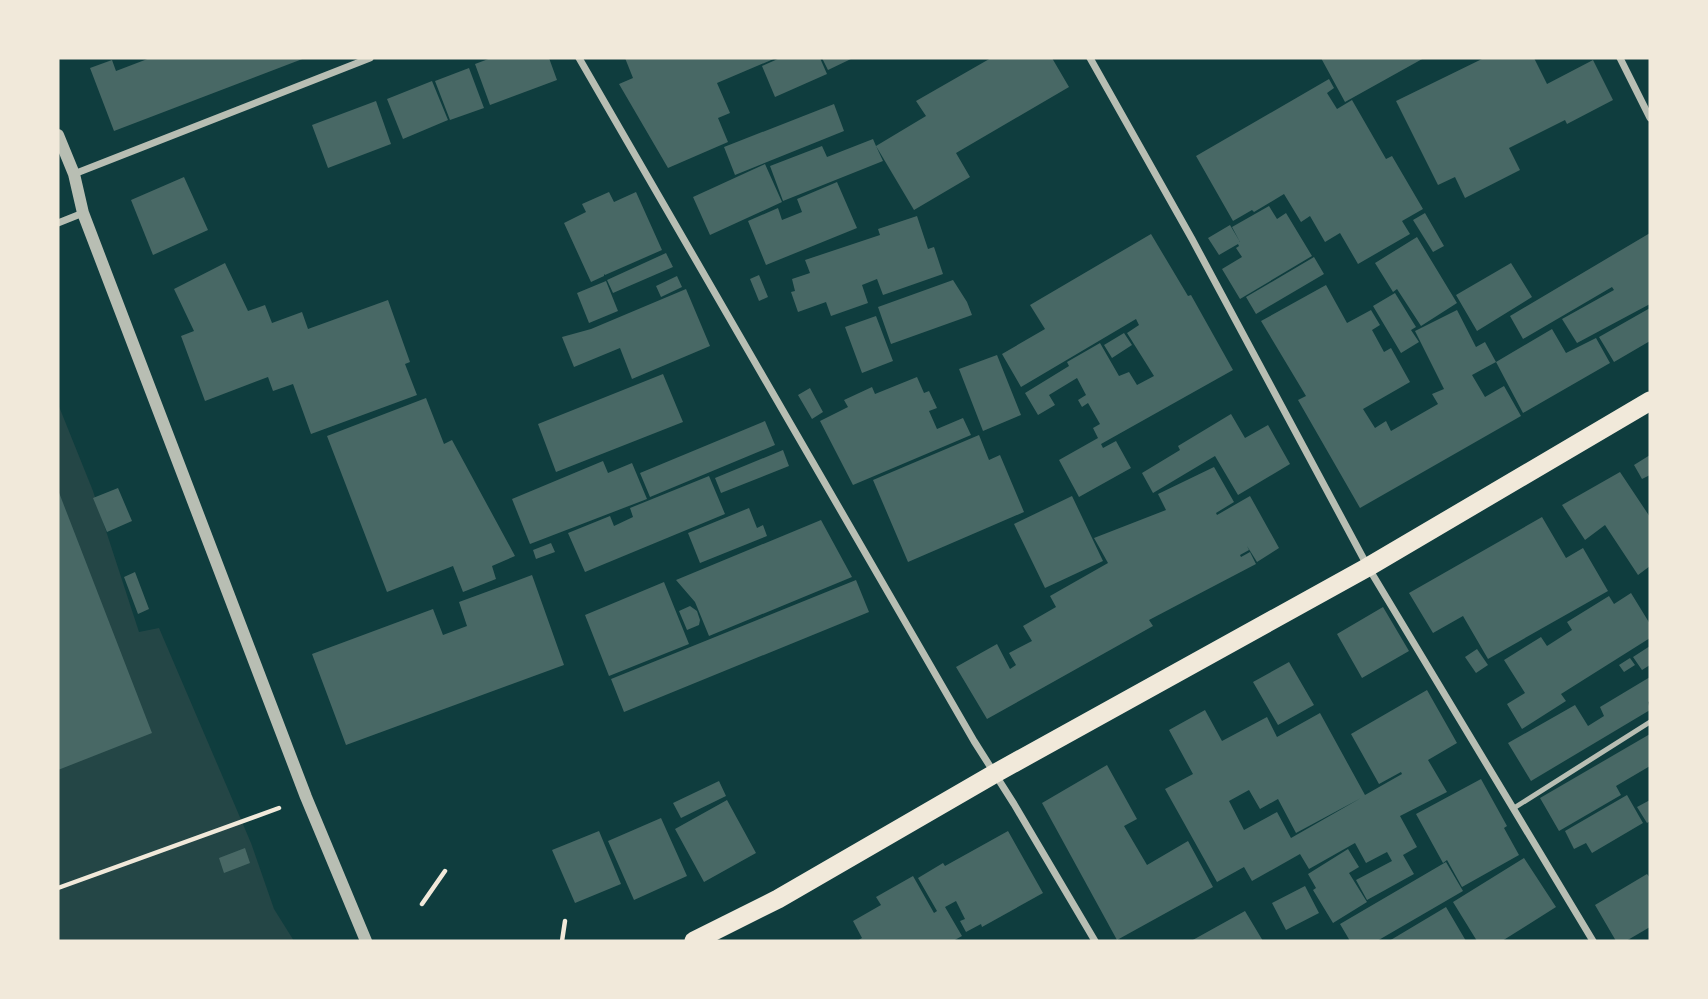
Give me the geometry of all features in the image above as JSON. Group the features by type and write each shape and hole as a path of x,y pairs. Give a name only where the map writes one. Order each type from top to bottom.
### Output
{"highway":[{"path":"694,941 778,899 994,774 1368,567 1650,401"},
{"path":"715,941 778,899"}],"street":[{"path":"74,174 370,58"},
{"path":"579,58 994,774 1094,941"},
{"path":"1090,58 1192,239 1368,567 1593,941"},
{"path":"1620,58 1650,118"},
{"path":"58,135 74,174 83,213 306,797 366,941"},
{"path":"58,223 83,213"}],"lane":[{"path":"1514,808 1650,722"}],"path":[{"path":"58,888 306,797"},
{"path":"422,904 445,871"},
{"path":"562,941 565,921"}],"shaded area":[{"path":"58,404 93,491 139,632 159,628 251,843 274,909 294,941 58,941"}],"building":[{"path":"150,58 305,58 114,131 90,68 112,60 116,71"},
{"path":"491,58 549,58 557,80 490,105 475,64"},
{"path":"625,58 776,58 717,83 730,113 718,118 728,142 668,168 619,84 633,78"},
{"path":"780,58 820,58 827,74 775,97 762,66"},
{"path":"822,58 853,58 828,70"},
{"path":"991,58 1052,58 1069,87 956,153 970,177 914,210 876,146 926,116 916,101"},
{"path":"1321,58 1424,58 1345,102"},
{"path":"1484,58 1534,58 1547,84 1593,60 1613,100 1567,124 1565,120 1509,148 1520,170 1465,198 1455,177 1438,185 1396,101"},
{"path":"469,68 484,108 450,120 435,81"},
{"path":"1329,79 1334,88 1327,93 1337,109 1352,100 1386,159 1392,156 1423,209 1402,221 1410,234 1358,264 1340,233 1325,242 1310,216 1301,222 1284,194 1233,221 1196,156"},
{"path":"432,81 448,120 403,139 387,99"},
{"path":"376,101 391,144 328,168 312,125"},
{"path":"834,104 844,131 735,175 724,147"},
{"path":"873,139 883,161 783,201 770,166 822,146 827,157"},
{"path":"765,164 782,202 710,235 693,197"},
{"path":"184,177 208,230 153,255 131,200"},
{"path":"837,182 857,228 766,265 748,221 778,208 782,220 802,212 797,199"},
{"path":"609,192 614,202 636,192 662,250 591,282 564,223 586,212 582,204"},
{"path":"1269,206 1277,219 1286,213 1312,256 1240,299 1222,269 1242,257 1236,248 1238,244 1219,255 1208,238 1230,225 1240,242 1232,227"},
{"path":"1425,213 1444,246 1433,252 1413,220"},
{"path":"917,216 928,249 934,247 943,274 883,295 877,279 862,285 868,303 831,316 826,302 798,312 791,292 795,291 792,279 810,273 805,260 880,235 878,229"},
{"path":"1650,233 1650,304 1577,343 1562,319 1614,290 1612,287 1523,339 1510,316"},
{"path":"1151,234 1188,296 1191,295 1233,370 1101,444 1103,448 1116,441 1131,468 1079,497 1059,460 1098,438 1093,428 1100,424 1088,403 1082,407 1078,400 1086,395 1077,378 1049,395 1055,405 1038,415 1025,393 1069,366 1067,362 1100,343 1119,376 1129,372 1137,385 1154,376 1127,333 1139,325 1136,319 1021,387 1002,354 1045,329 1030,305"},
{"path":"1417,237 1457,303 1421,326 1397,289 1393,292 1375,263"},
{"path":"666,253 673,267 613,293 607,280"},
{"path":"1314,257 1324,274 1256,314 1246,297"},
{"path":"225,263 248,311 265,305 272,323 302,312 308,329 388,300 410,362 405,364 417,395 311,434 293,384 273,391 268,377 205,401 181,336 194,331 174,289"},
{"path":"1511,263 1532,297 1477,331 1456,295"},
{"path":"759,275 768,297 759,301 750,279"},
{"path":"677,276 682,287 661,297 656,286"},
{"path":"953,280 972,315 891,344 878,307"},
{"path":"606,281 618,311 589,323 577,293"},
{"path":"1326,285 1347,323 1371,310 1380,325 1372,330 1384,352 1391,348 1410,382 1363,409 1375,428 1386,421 1391,431 1438,404 1432,394 1444,389 1415,331 1457,310 1476,347 1485,342 1496,362 1472,375 1485,397 1504,386 1521,416 1360,508 1298,400 1306,396 1261,321"},
{"path":"686,289 710,346 632,379 620,348 574,367 562,337 591,329"},
{"path":"1395,293 1416,327 1411,330 1419,342 1401,353 1373,306"},
{"path":"1650,308 1650,341 1614,362 1599,337"},
{"path":"876,316 893,361 862,373 845,327"},
{"path":"1552,329 1566,353 1596,338 1610,363 1523,413 1496,362"},
{"path":"1124,333 1132,345 1112,358 1104,345"},
{"path":"997,355 1021,415 983,431 959,369"},
{"path":"663,374 683,422 556,472 538,424"},
{"path":"917,377 924,393 929,391 937,408 929,411 937,429 963,418 971,435 853,485 820,421 848,407 844,400 872,387 875,394"},
{"path":"810,388 823,412 812,419 798,395"},
{"path":"426,398 444,444 452,440 515,556 492,566 496,579 463,592 453,566 387,592 327,436"},
{"path":"1231,414 1245,438 1268,425 1290,464 1238,495 1215,456 1153,493 1142,473 1180,450 1178,446"},
{"path":"765,421 775,445 650,497 640,473"},
{"path":"979,435 989,460 1000,455 1024,512 908,562 873,480"},
{"path":"783,450 789,466 721,493 715,478"},
{"path":"1650,455 1650,475 1642,479 1634,465"},
{"path":"603,461 608,473 632,463 647,499 530,544 512,499"},
{"path":"1214,467 1234,502 1216,513 1217,515 1250,496 1279,548 1257,562 1247,546 1249,550 1240,555 1241,557 1250,552 1256,564 1149,620 1153,626 987,719 956,667 997,644 1010,669 1016,665 1009,653 1032,641 1023,626 1056,607 1050,596 1108,563 1094,538 1166,510 1158,494"},
{"path":"1620,472 1650,517 1650,566 1638,575 1605,525 1585,540 1562,505"},
{"path":"709,476 725,514 585,572 568,533 610,516 614,526 633,517 630,508"},
{"path":"118,488 132,521 107,532 93,498"},
{"path":"58,490 152,733 58,770"},
{"path":"1072,496 1103,561 1045,588 1014,524"},
{"path":"749,508 757,528 763,525 767,536 700,563 688,533"},
{"path":"1542,517 1566,558 1583,548 1608,591 1488,659 1463,616 1433,633 1409,593"},
{"path":"821,520 852,577 709,636 695,602 676,580"},
{"path":"551,543 555,552 536,559 533,550"},
{"path":"135,572 149,609 138,614 124,577"},
{"path":"532,575 564,665 346,745 312,654 433,609 443,635 467,626 459,602"},
{"path":"856,580 869,612 624,712 611,679"},
{"path":"664,582 689,644 609,676 585,615"},
{"path":"1631,593 1650,624 1650,638 1561,694 1566,701 1522,729 1507,704 1525,693 1504,660 1541,637 1547,646 1572,630 1567,622 1609,596 1614,604"},
{"path":"690,606 697,611 700,620 699,625 687,630 679,611"},
{"path":"1383,607 1409,651 1362,678 1337,634"},
{"path":"1650,646 1650,665 1642,670 1633,657"},
{"path":"1477,649 1488,665 1476,673 1465,657"},
{"path":"1630,658 1635,665 1624,672 1619,665"},
{"path":"1289,662 1314,705 1278,725 1253,682"},
{"path":"1650,677 1650,710 1531,781 1508,743 1575,705 1588,726 1604,716 1600,707"},
{"path":"1427,690 1457,743 1428,760 1447,792 1400,816 1417,847 1403,855 1414,874 1367,900 1356,880 1392,861 1387,852 1366,863 1355,843 1309,869 1300,854 1252,881 1244,867 1217,882 1165,789 1193,774 1169,730 1205,710 1222,741 1267,717 1277,737 1320,713 1365,795 1402,774 1401,772 1379,784 1351,734","holes":["1249,790 1260,809 1278,799 1296,833 1361,798 1291,838 1277,812 1244,830 1229,801"]},
{"path":"1650,734 1650,766 1616,786 1621,795 1559,831 1540,798"},
{"path":"1107,765 1137,819 1124,826 1147,865 1188,841 1213,887 1117,940 1042,803"},
{"path":"1481,779 1507,826 1504,828 1519,855 1462,887 1447,860 1443,863 1416,814"},
{"path":"719,781 726,796 681,818 673,803"},
{"path":"1627,795 1643,823 1592,853 1586,843 1574,849 1565,831"},
{"path":"727,800 756,853 704,882 675,829"},
{"path":"1650,800 1650,821 1647,823 1637,807"},
{"path":"661,818 687,876 634,900 608,841"},
{"path":"599,831 621,884 575,903 552,850"},
{"path":"1008,831 1043,893 982,927 981,924 966,932 960,921 965,919 956,901 945,907 962,936 953,941 857,941 862,938 853,921 881,905 876,897 913,876 934,913 937,911 918,878"},
{"path":"245,848 250,863 224,873 219,858"},
{"path":"1348,849 1359,867 1349,873 1367,902 1333,923 1313,890 1316,888 1308,874"},
{"path":"1524,858 1556,907 1502,941 1477,941 1453,902"},
{"path":"1446,862 1463,891 1377,941 1350,941 1340,924"},
{"path":"1647,874 1650,878 1650,927 1626,941 1616,941 1595,905"},
{"path":"1305,886 1319,913 1286,930 1272,903"},
{"path":"1446,907 1466,941 1389,941"},
{"path":"1245,911 1263,941 1191,941"}]}
